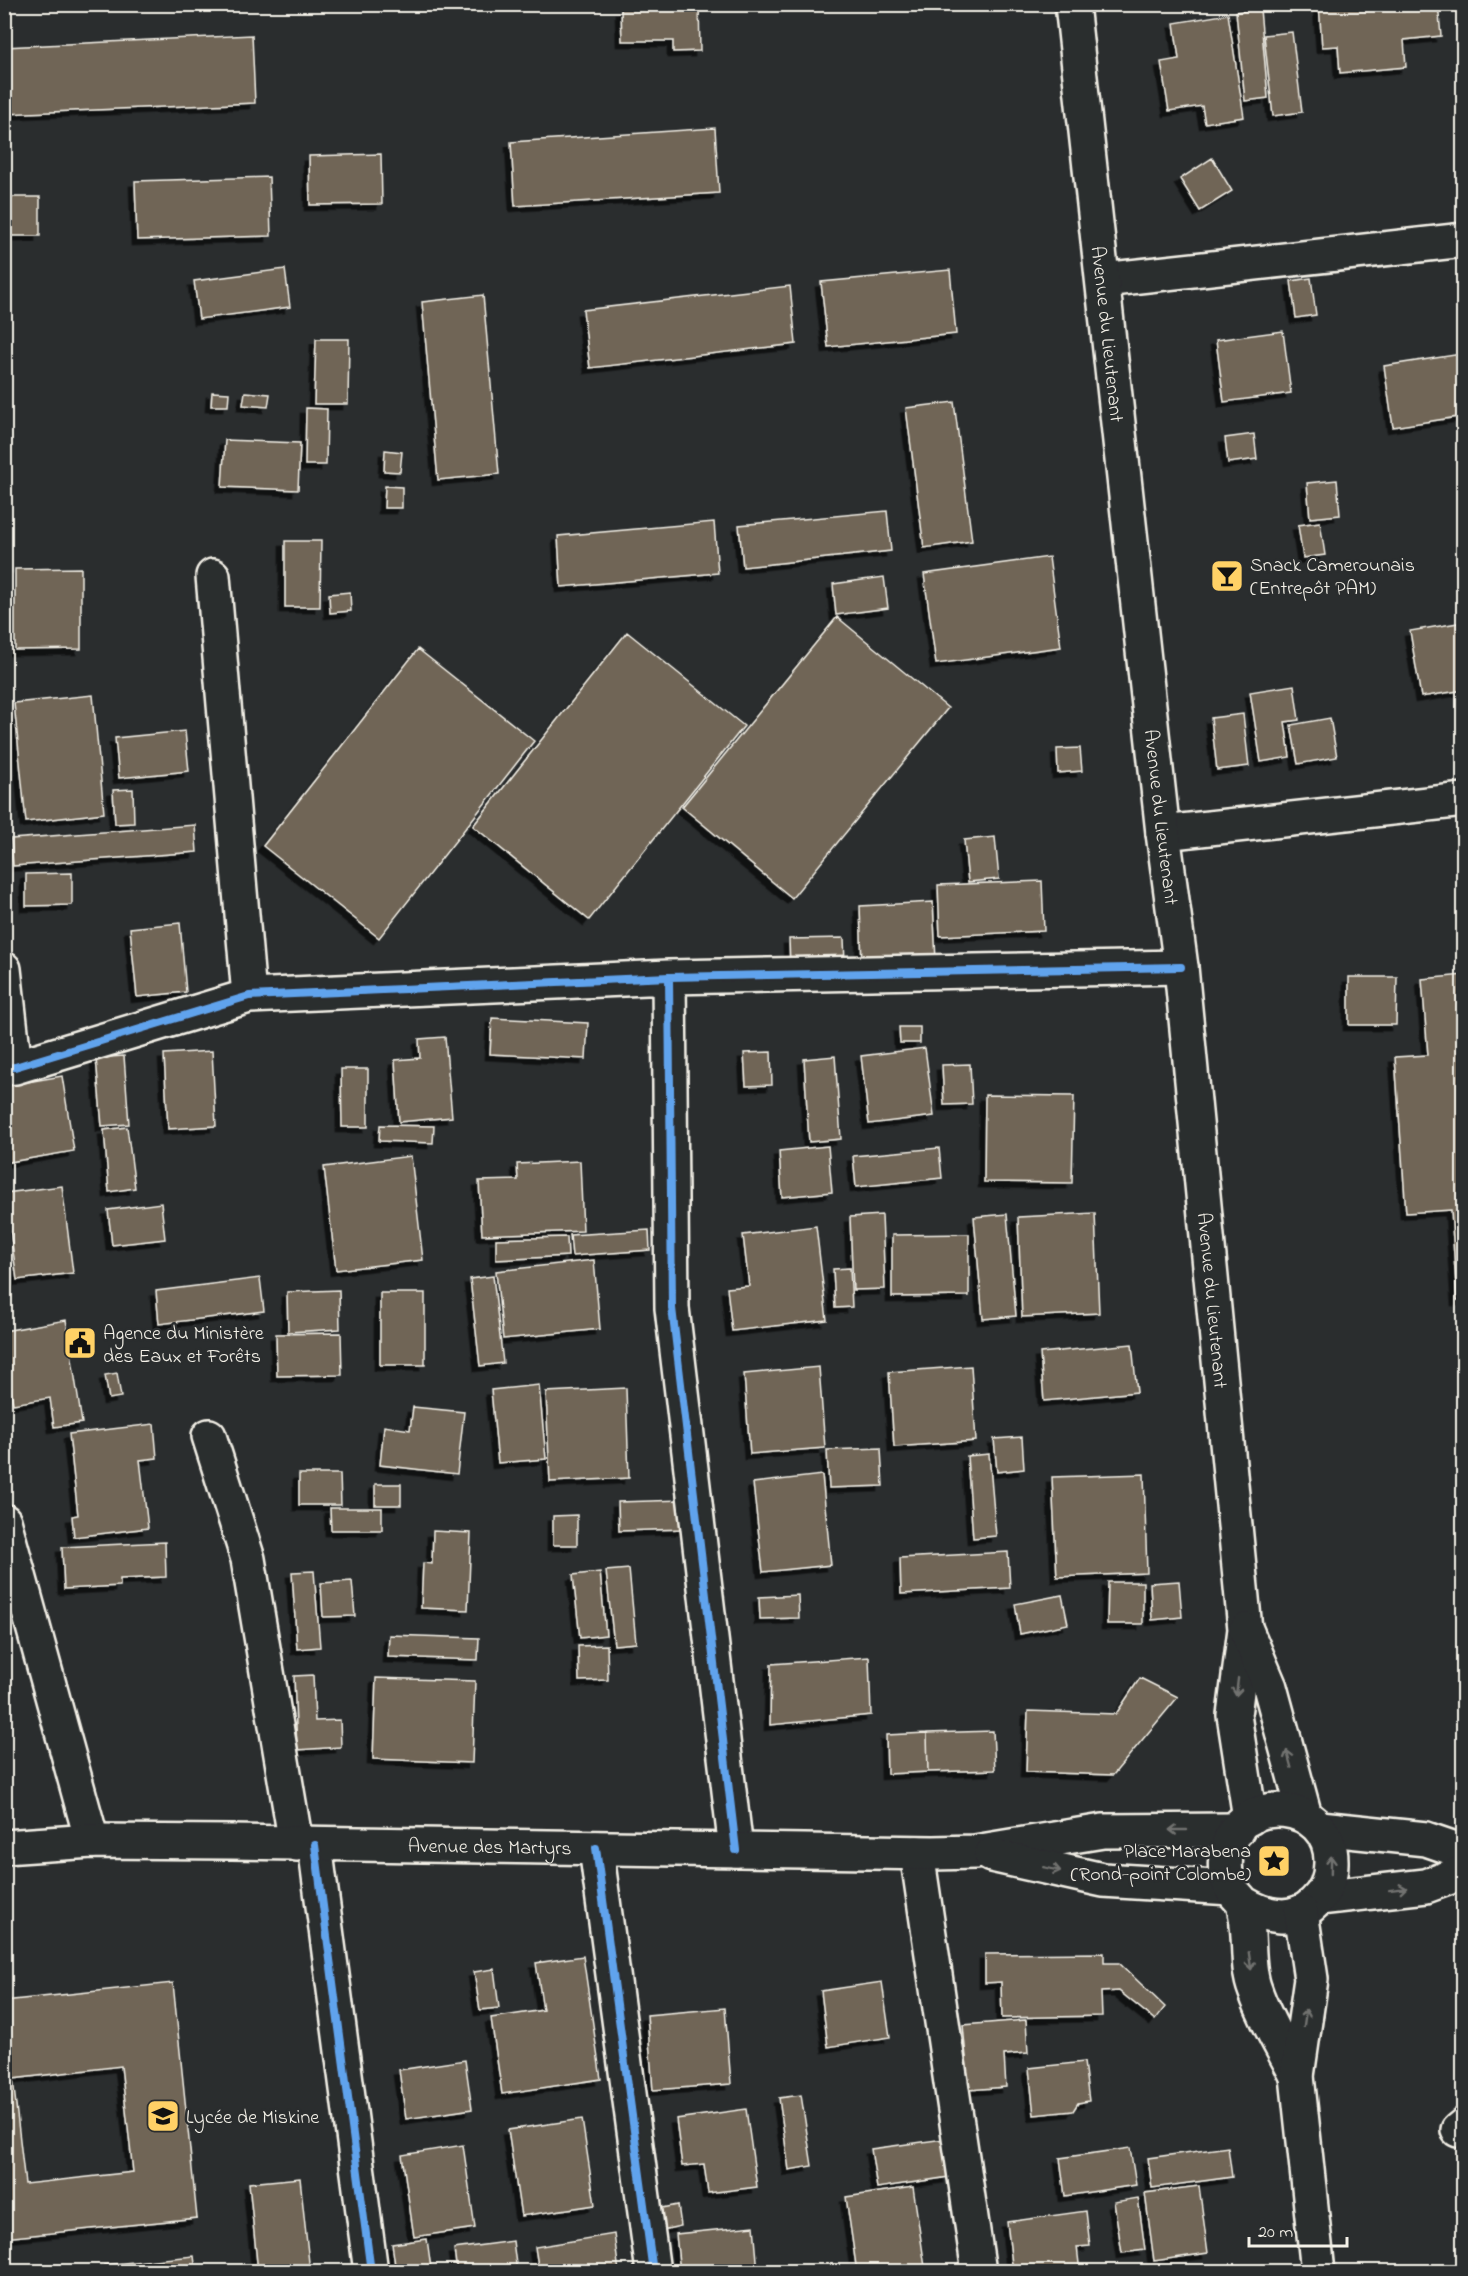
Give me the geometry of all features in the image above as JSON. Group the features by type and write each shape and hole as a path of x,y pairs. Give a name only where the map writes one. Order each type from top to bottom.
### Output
{"street":[{"name":"Avenue du Lieutenant","path":"1072,4 1163,833 1181,967 1245,1629 1234,1715 1243,1824"},
{"path":"1103,280 1464,240"},
{"path":"213,576 249,996"},
{"path":"1163,833 1464,800"},
{"path":"4,969 10,1068 249,996 669,977 1181,967"},
{"path":"669,977 672,1308 736,1850"},
{"path":"209,1436 248,1559 305,1844 371,2271"},
{"path":"4,1521 92,1841"},
{"name":"Avenue du Lieutenant","path":"1245,1629 1270,1687 1312,1822"},
{"path":"1297,2076 1254,1989 1237,1896 1225,1868 1227,1848 1243,1824 1268,1810 1287,1809 1312,1822 1426,1839 1464,1852"},
{"path":"1312,1822 1331,1851 1331,1876 1310,1905 1311,1978 1297,2076 1318,2271"},
{"name":"Avenue des Martyrs","path":"4,1847 92,1841 975,1852 1103,1831 1243,1824"},
{"path":"596,1848 653,2271"},
{"name":"Avenue des Martyrs","path":"975,1852 1103,1880 1237,1896"},
{"path":"917,1853 979,2271"},
{"path":"1237,1896 1260,1914 1281,1917 1310,1905 1426,1886 1464,1872"}],"building":[{"path":"637,4 699,4 700,51 673,52 673,41 622,41 621,9 637,9"},
{"path":"1319,4 1438,4 1441,36 1404,40 1406,67 1340,73 1338,46 1322,47"},
{"path":"1260,9 1268,98 1245,101 1236,12"},
{"path":"1228,14 1244,117 1205,123 1202,106 1169,111 1161,62 1179,59 1174,23"},
{"path":"1292,32 1302,112 1273,116 1264,35"},
{"path":"252,35 255,103 4,114 4,47"},
{"path":"715,128 719,193 515,206 511,142"},
{"path":"381,154 382,204 310,205 309,156"},
{"path":"1212,158 1232,191 1200,211 1180,179"},
{"path":"269,177 271,236 137,240 135,181"},
{"path":"4,197 40,197 40,236 4,236"},
{"path":"285,269 290,307 199,319 194,281"},
{"path":"950,270 956,334 828,347 821,282"},
{"path":"1311,278 1316,315 1296,318 1291,281"},
{"path":"790,286 796,344 590,368 583,310"},
{"path":"483,295 499,474 438,480 422,302"},
{"path":"1283,331 1291,393 1224,402 1216,340"},
{"path":"316,339 349,339 348,404 314,404"},
{"path":"1461,354 1464,371 1464,416 1393,427 1384,366"},
{"path":"212,392 229,393 228,406 211,406"},
{"path":"245,392 270,394 268,407 243,405"},
{"path":"954,402 972,541 924,548 906,408"},
{"path":"306,408 327,409 326,465 305,465"},
{"path":"1254,434 1257,459 1228,463 1225,438"},
{"path":"225,440 300,443 298,490 222,487"},
{"path":"385,450 402,452 400,472 384,471"},
{"path":"1337,480 1340,515 1310,518 1307,483"},
{"path":"385,486 402,487 402,508 384,508"},
{"path":"887,511 891,551 743,567 739,525"},
{"path":"714,522 718,573 561,587 558,536"},
{"path":"1320,522 1325,555 1303,558 1298,525"},
{"path":"285,541 321,541 320,607 285,607"},
{"path":"1049,557 1061,647 936,664 924,574"},
{"path":"81,568 81,649 15,650 15,569"},
{"path":"884,577 888,608 836,615 833,584"},
{"path":"350,592 351,611 330,613 329,594"},
{"path":"837,617 948,708 792,898 682,807"},
{"path":"1464,622 1464,690 1421,697 1410,631"},
{"path":"627,632 744,726 589,920 473,826"},
{"path":"418,649 534,741 379,938 263,846"},
{"path":"1294,685 1299,720 1285,722 1290,757 1261,762 1250,692"},
{"path":"93,695 104,813 26,822 14,703"},
{"path":"1243,714 1249,766 1217,770 1211,718"},
{"path":"1330,718 1337,757 1298,764 1291,725"},
{"path":"185,731 189,771 119,778 115,738"},
{"path":"1080,748 1082,771 1058,773 1057,749"},
{"path":"133,789 134,823 115,824 113,790"},
{"path":"195,825 197,852 13,866 11,839"},
{"path":"995,837 999,879 968,882 964,840"},
{"path":"72,873 72,905 26,906 26,874"},
{"path":"1042,881 1044,931 940,936 938,885"},
{"path":"933,902 936,960 862,963 860,906"},
{"path":"180,923 186,992 137,997 130,928"},
{"path":"844,938 845,963 790,965 789,939"},
{"path":"1464,975 1464,1300 1457,1300 1451,1210 1406,1213 1395,1057 1428,1055 1422,979"},
{"path":"1349,977 1397,977 1396,1025 1349,1025"},
{"path":"492,1018 588,1023 586,1059 490,1054"},
{"path":"899,1027 920,1027 920,1043 900,1043"},
{"path":"445,1037 452,1117 399,1122 395,1060 420,1058 419,1039"},
{"path":"925,1048 934,1116 869,1124 861,1056"},
{"path":"212,1051 216,1126 168,1129 164,1054"},
{"path":"771,1052 772,1085 746,1086 744,1053"},
{"path":"124,1056 129,1124 102,1126 96,1058"},
{"path":"835,1056 841,1139 809,1142 804,1059"},
{"path":"970,1064 972,1104 944,1105 942,1065"},
{"path":"341,1069 368,1069 368,1127 342,1127"},
{"path":"62,1076 74,1151 4,1163 4,1086"},
{"path":"985,1095 1074,1096 1072,1183 984,1182"},
{"path":"380,1125 434,1126 433,1143 379,1141"},
{"path":"127,1127 135,1188 109,1192 104,1130"},
{"path":"828,1146 832,1192 782,1197 779,1151"},
{"path":"939,1148 942,1178 856,1187 853,1156"},
{"path":"411,1156 423,1260 336,1270 324,1167"},
{"path":"580,1161 583,1231 482,1235 479,1181 518,1180 517,1164"},
{"path":"62,1186 73,1273 17,1280 5,1193"},
{"path":"161,1203 165,1239 112,1245 108,1210"},
{"path":"1095,1213 1099,1313 1022,1317 1018,1217"},
{"path":"1007,1214 1016,1316 983,1319 974,1217"},
{"path":"882,1215 885,1289 853,1290 850,1217"},
{"path":"816,1226 827,1320 732,1331 727,1288 749,1286 743,1235"},
{"path":"649,1230 650,1250 572,1256 570,1235"},
{"path":"969,1234 969,1296 892,1297 892,1235"},
{"path":"567,1237 568,1256 496,1260 496,1239"},
{"path":"594,1260 600,1329 503,1339 496,1271"},
{"path":"850,1268 852,1307 835,1308 833,1269"},
{"path":"493,1276 503,1363 480,1366 470,1279"},
{"path":"260,1278 264,1311 159,1324 156,1291"},
{"path":"339,1290 340,1329 288,1332 287,1292"},
{"path":"380,1293 425,1293 425,1365 380,1365"},
{"path":"66,1320 82,1423 54,1427 50,1398 13,1404 4,1346 4,1331"},
{"path":"341,1333 342,1375 277,1376 276,1334"},
{"path":"1132,1344 1137,1392 1044,1401 1040,1353"},
{"path":"971,1366 976,1441 894,1447 889,1372"},
{"path":"819,1367 825,1448 750,1454 744,1374"},
{"path":"117,1373 121,1397 109,1399 105,1375"},
{"path":"539,1385 546,1459 498,1463 491,1390"},
{"path":"626,1388 629,1478 550,1482 546,1392"},
{"path":"413,1407 464,1412 457,1474 380,1465 384,1426 410,1430"},
{"path":"154,1424 157,1458 140,1460 148,1528 74,1537 72,1516 78,1515 69,1434"},
{"path":"1022,1437 1024,1469 997,1472 994,1439"},
{"path":"881,1448 883,1486 829,1488 827,1450"},
{"path":"989,1454 996,1536 973,1538 967,1456"},
{"path":"299,1474 340,1474 341,1505 299,1505"},
{"path":"1144,1474 1147,1573 1057,1577 1052,1477"},
{"path":"822,1475 831,1565 763,1572 753,1483"},
{"path":"375,1484 401,1484 401,1505 375,1505"},
{"path":"683,1500 684,1529 619,1531 618,1502"},
{"path":"330,1508 382,1508 382,1530 331,1530"},
{"path":"577,1515 577,1545 553,1545 553,1516"},
{"path":"433,1531 471,1533 468,1610 421,1608 423,1563 432,1564"},
{"path":"165,1542 166,1577 120,1579 120,1586 64,1589 62,1547"},
{"path":"1008,1552 1010,1588 901,1594 900,1558"},
{"path":"629,1569 636,1643 614,1645 606,1571"},
{"path":"314,1571 320,1647 297,1649 292,1572"},
{"path":"600,1572 606,1635 580,1638 573,1575"},
{"path":"352,1581 355,1616 323,1617 321,1583"},
{"path":"1179,1581 1182,1617 1152,1620 1150,1583"},
{"path":"1108,1582 1143,1582 1143,1624 1107,1624"},
{"path":"798,1595 799,1618 760,1619 759,1597"},
{"path":"1062,1595 1068,1624 1020,1634 1015,1604"},
{"path":"389,1635 479,1638 478,1660 388,1657"},
{"path":"607,1645 608,1680 579,1681 578,1646"},
{"path":"869,1657 871,1715 770,1725 771,1664"},
{"path":"313,1675 315,1721 340,1720 341,1747 297,1750 294,1676"},
{"path":"376,1678 475,1681 472,1763 373,1759"},
{"path":"1140,1678 1178,1697 1113,1775 1026,1772 1028,1711 1116,1714"},
{"path":"993,1731 995,1770 928,1772 927,1733"},
{"path":"927,1733 928,1772 887,1774 886,1735"},
{"path":"1104,1953 1104,1963 1119,1963 1165,2007 1155,2020 1119,1991 1101,1992 1102,2016 1002,2018 1001,1982 985,1983 985,1954"},
{"path":"583,1956 601,2079 502,2094 491,2018 543,2010 536,1963"},
{"path":"494,1969 499,2008 480,2010 474,1972"},
{"path":"882,1982 890,2037 828,2047 821,1991"},
{"path":"173,1983 197,2218 4,2238 4,2001","holes":["121,2066 133,2172 25,2184 13,2079"]},
{"path":"725,2008 731,2084 653,2090 647,2015"},
{"path":"1026,2020 1028,2053 1004,2055 1006,2087 969,2090 963,2025"},
{"path":"465,2060 472,2109 406,2119 399,2070"},
{"path":"1084,2062 1089,2101 1078,2103 1073,2111 1034,2115 1029,2068"},
{"path":"801,2095 812,2166 789,2170 779,2098"},
{"path":"746,2109 757,2187 708,2193 704,2164 682,2166 676,2119"},
{"path":"582,2119 595,2205 521,2216 508,2130"},
{"path":"944,2139 949,2177 877,2188 871,2149"},
{"path":"463,2145 475,2228 414,2237 402,2155"},
{"path":"1228,2147 1232,2177 1152,2188 1148,2158"},
{"path":"1130,2148 1136,2185 1065,2196 1060,2158"},
{"path":"300,2178 310,2272 258,2272 249,2183"},
{"path":"1199,2186 1208,2253 1154,2261 1145,2193"},
{"path":"913,2187 925,2267 896,2272 857,2272 846,2197"},
{"path":"1138,2198 1145,2250 1122,2253 1114,2202"},
{"path":"678,2205 681,2226 657,2231 652,2210"},
{"path":"1086,2211 1090,2246 1077,2247 1080,2272 1013,2272 1007,2222"},
{"path":"754,2226 758,2272 680,2272 676,2234"},
{"path":"614,2234 619,2272 539,2272 535,2247"},
{"path":"427,2239 431,2268 396,2272 392,2244"},
{"path":"513,2241 517,2272 457,2272 454,2249"},
{"path":"194,2256 196,2272 105,2272 104,2265"},
{"path":"855,2267 856,2272 828,2272"}],"cycle path":[{"path":"4,1068 15,1067 249,996 669,977 1181,967"},
{"path":"669,977 672,1308 736,1850"},
{"path":"315,1845 371,2272"},
{"path":"596,1848 653,2272"}],"place":[{"name":"Snack Camerounais (Entrepôt PAM)","path":"1227,576"},
{"name":"Agence du Ministère des Eaux et Forêts","path":"80,1343"},
{"name":"Place Marabena (Rond-point Colombe)","path":"1274,1861"},
{"name":"Lycée de Miskine","path":"163,2116"}]}
